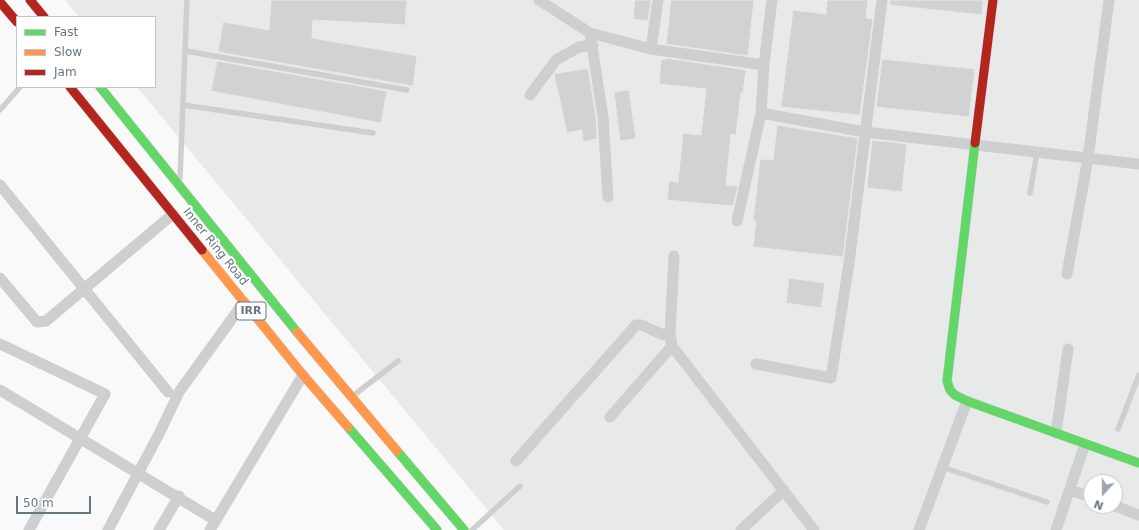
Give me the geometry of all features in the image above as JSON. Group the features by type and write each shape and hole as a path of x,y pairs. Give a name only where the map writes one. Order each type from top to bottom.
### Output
{"main road":[{"path":"30,0 43,16"},
{"path":"993,0 947,381 950,390 955,395 967,401 1139,463"},
{"path":"0,2 16,21"},
{"name":"Inner Ring Road","path":"71,88 173,214 238,277 352,397 464,530"},
{"name":"Inner Ring Road","path":"101,88 180,186 238,277 244,302 303,375 437,530"}],"street":[{"path":"539,0 590,33 651,49 764,65"},
{"path":"651,49 658,0"},
{"path":"737,221 761,113 764,65 772,0"},
{"path":"756,364 831,378 849,263 882,0"},
{"path":"1067,274 1088,158 1109,0"},
{"path":"590,33 603,117 608,197"},
{"path":"530,95 556,60 579,47 593,45"},
{"path":"761,113 865,132 1139,164"},
{"path":"0,184 168,392"},
{"path":"0,278 37,322 40,323 46,321 173,214"},
{"path":"674,256 670,334 672,346 814,530"},
{"path":"108,530 140,473 179,392 244,302"},
{"path":"516,461 636,325 641,325 664,335 670,334"},
{"path":"0,344 105,394 80,436 29,530"},
{"path":"610,417 672,346"},
{"path":"1056,433 1068,349"},
{"path":"210,530 303,375"},
{"path":"0,390 80,436 179,496 215,520"},
{"path":"919,530 967,401"},
{"path":"1056,530 1086,444"},
{"path":"741,530 784,490"},
{"path":"1070,490 1083,494"},
{"path":"159,530 179,496"},
{"path":"1123,509 1139,514"}],"lane":[{"path":"180,186 187,0"},
{"path":"186,51 406,90"},
{"path":"0,110 19,88"},
{"path":"183,105 373,133"},
{"path":"1030,193 1037,152"},
{"path":"352,397 398,361"},
{"path":"1118,429 1139,375"},
{"path":"942,466 1047,502"},
{"path":"472,530 520,486"}],"shaded area":[{"path":"65,0 1139,0 1139,530 504,530 138,88 156,88 156,16 78,16"}],"building":[{"path":"271,0 407,0 405,25 313,20 312,38 417,56 413,86 218,52 223,22 269,30"},
{"path":"635,0 651,0 648,21 633,19"},
{"path":"671,0 754,0 748,56 666,44"},
{"path":"827,0 868,0 866,18 873,19 860,115 781,107 793,10 826,14"},
{"path":"890,0 983,0 982,15 890,5"},
{"path":"665,58 746,70 743,93 741,93 736,135 731,134 726,185 738,186 733,206 667,200 669,181 678,182 683,133 701,135 706,89 659,84 661,59 665,60"},
{"path":"882,59 975,69 969,117 876,107"},
{"path":"217,61 387,91 381,123 211,91"},
{"path":"588,68 596,118 597,139 583,142 582,130 567,133 554,74"},
{"path":"629,90 636,139 620,141 614,92"},
{"path":"777,125 858,138 843,257 753,247 756,221 753,221 760,159 773,160"},
{"path":"872,140 907,144 902,192 867,188"},
{"path":"789,278 825,283 821,308 786,303"}],"traffic: fast":[{"path":"101,88 297,332"},
{"path":"975,143 947,381 950,390 955,395 967,401 1139,463"},
{"path":"348,427 437,530"},
{"path":"397,451 464,530"}],"traffic: slow":[{"path":"202,250 303,375 348,427"},
{"path":"297,332 397,451"}],"traffic: jam":[{"path":"30,0 43,16"},
{"path":"975,143 993,0"},
{"path":"0,2 16,21"},
{"path":"71,88 202,250"}]}
